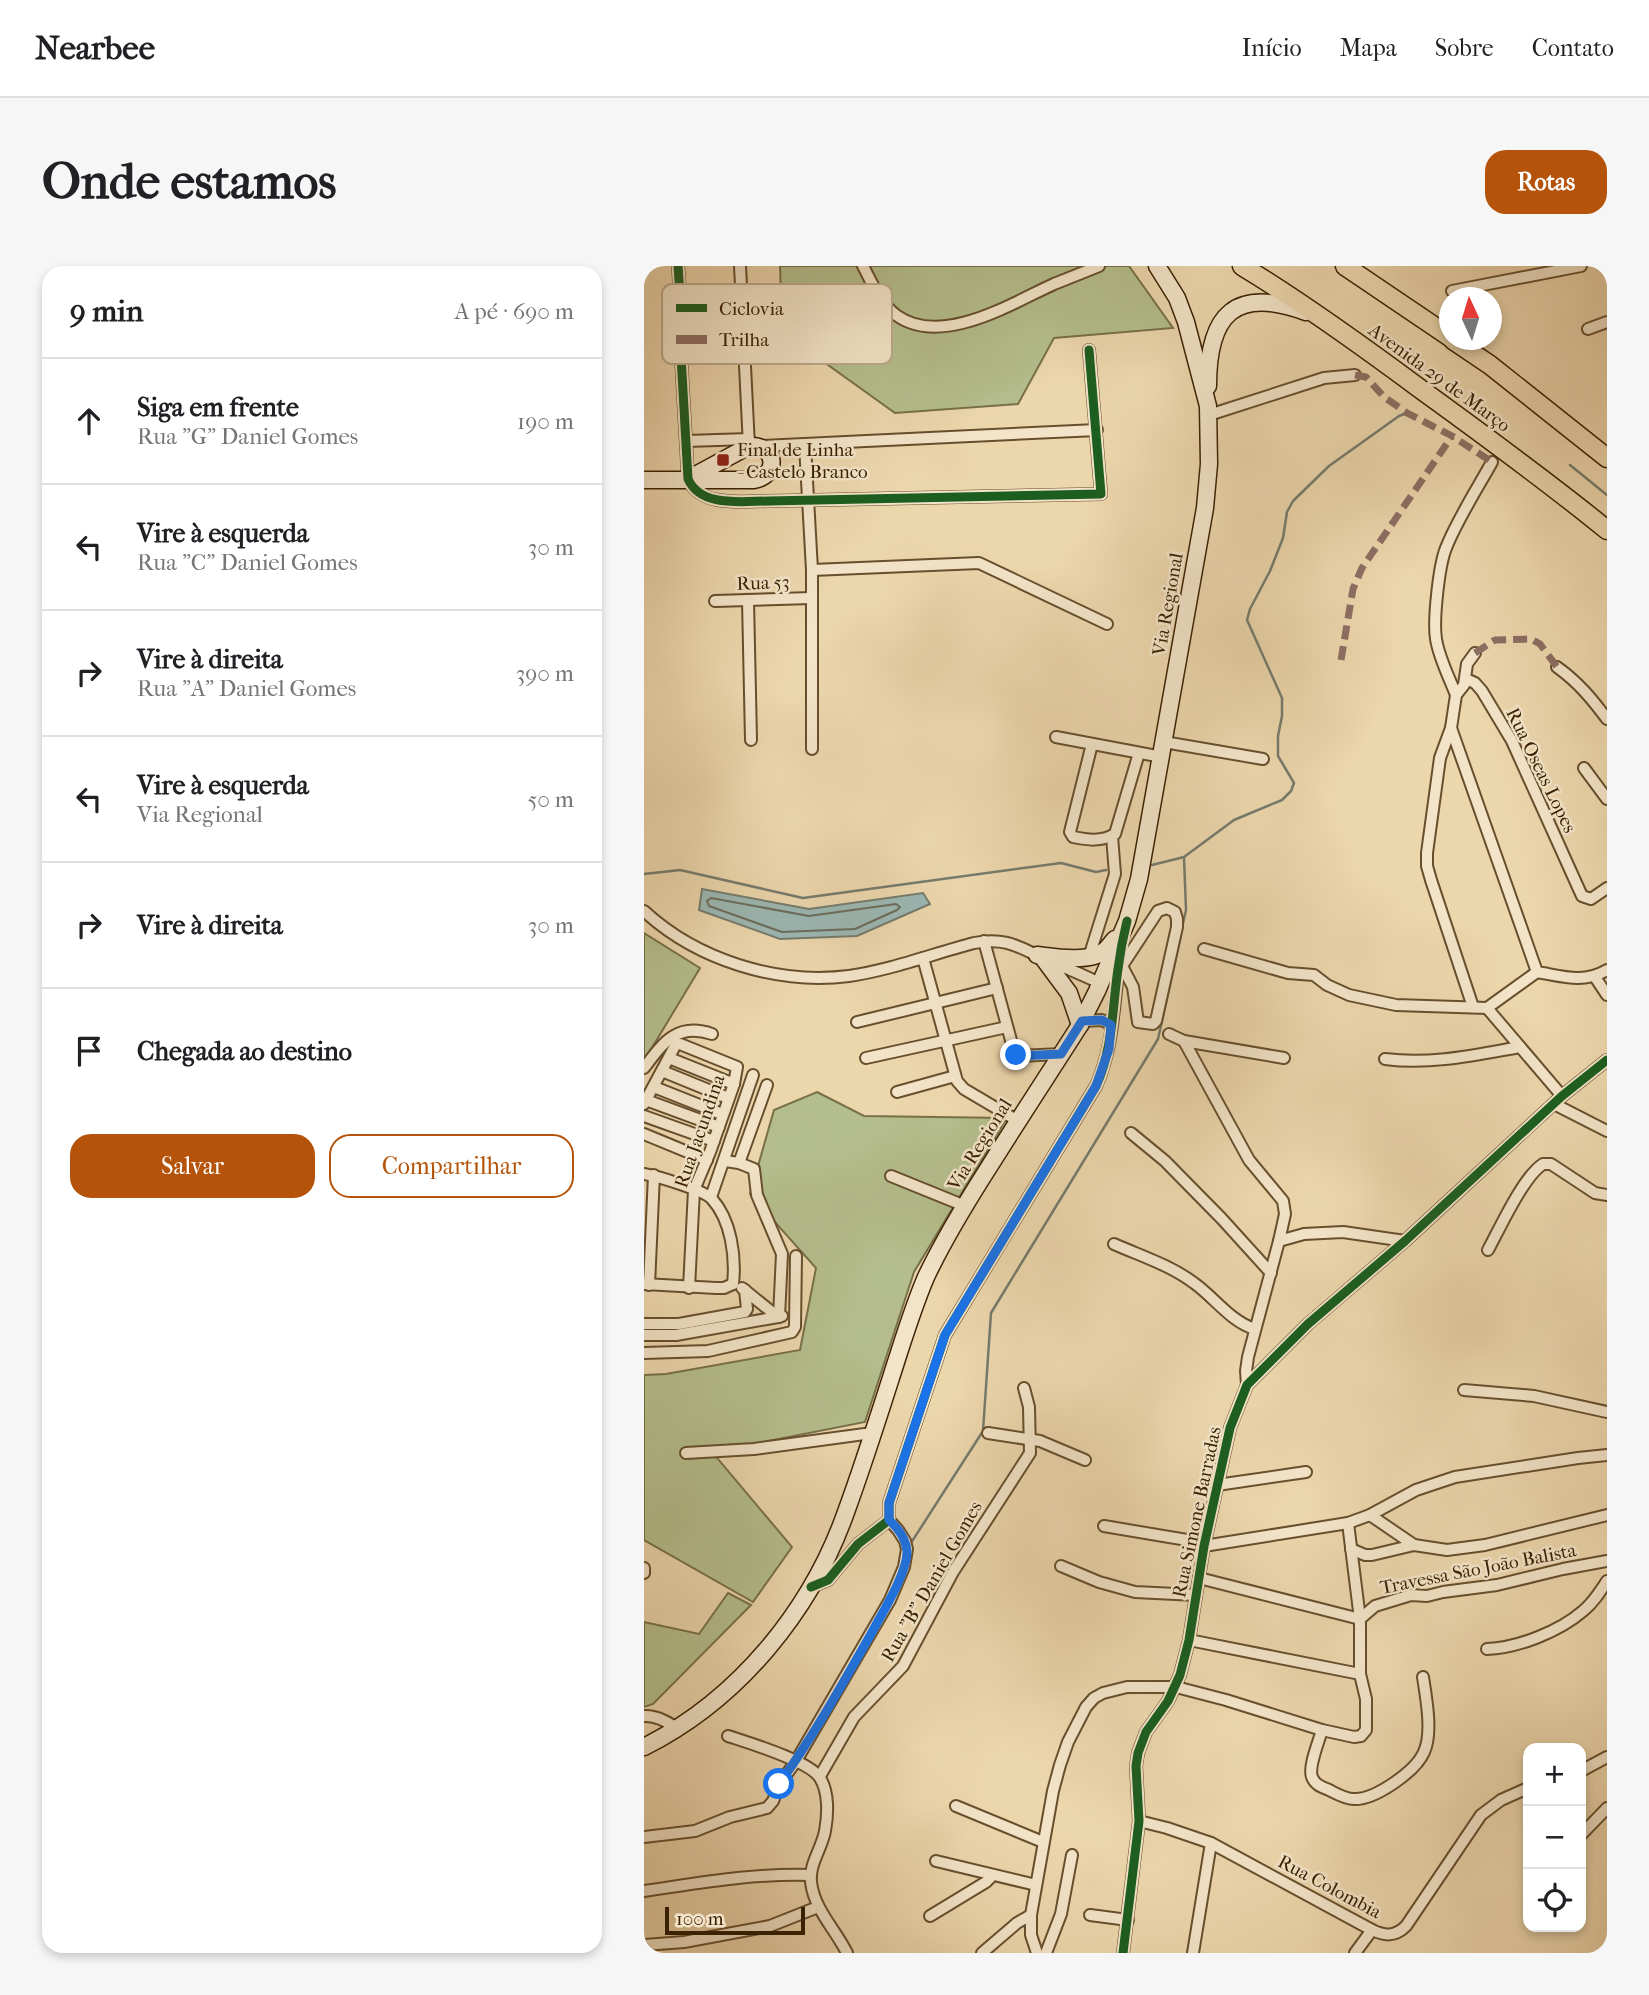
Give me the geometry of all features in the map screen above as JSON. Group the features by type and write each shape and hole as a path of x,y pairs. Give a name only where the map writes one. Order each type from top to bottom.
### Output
{"main road":[{"name":"Via Regional","path":"1157,266 1177,298 1186,322 1208,411"},
{"name":"Avenida 29 de Março","path":"1242,266 1322,318 1550,484 1607,530"},
{"name":"Avenida 29 de Março","path":"1345,266 1439,330"},
{"name":"Via Regional","path":"644,1747 677,1728 725,1692 746,1672 785,1627 811,1587 846,1514 920,1292 934,1259 1081,1023 1125,925 1139,879 1205,508 1209,464 1209,349 1215,334 1233,310 1247,304 1261,302 1290,306 1322,318"},
{"name":"Avenida 29 de Março","path":"1468,350 1607,458"},
{"path":"644,480 754,480 768,475 772,463 770,453 753,444 688,479"},
{"path":"1045,958 1089,957 1101,953 1125,925"},
{"path":"1045,958 1069,993 1081,1023"}],"street":[{"path":"678,266 679,284"},
{"path":"740,266 741,284"},
{"path":"863,266 873,284"},
{"path":"892,311 909,322 925,325 965,324 1099,266"},
{"path":"1473,287 1581,266"},
{"path":"1588,329 1607,322"},
{"path":"681,364 688,479 696,492 716,499 769,501 1101,494 1089,350"},
{"path":"747,364 753,444"},
{"path":"1208,411 1324,378 1356,374"},
{"path":"686,442 805,445 1097,430"},
{"path":"805,445 812,570 812,749"},
{"path":"1457,695 1436,638 1441,575 1445,550 1492,462"},
{"path":"812,570 979,563 1107,624"},
{"name":"Rua 53","path":"715,601 812,598"},
{"path":"748,600 751,740"},
{"path":"1473,1007 1427,866 1426,853 1440,758 1451,728 1457,695 1466,680 1467,664 1475,653"},
{"path":"1556,667 1588,694 1607,719"},
{"name":"Rua Oseas Lopes","path":"1466,680 1479,687 1512,741 1582,896 1591,899 1607,888"},
{"path":"1451,728 1537,972"},
{"path":"1056,737 1139,753 1163,750 1263,759"},
{"path":"1092,744 1070,832 1073,838 1092,840 1112,836 1117,830 1139,753"},
{"path":"1584,768 1607,799"},
{"path":"1089,957 1115,874 1112,836"},
{"path":"1167,908 1175,912 1177,927 1156,1021 1153,1024 1138,1022 1133,987 1120,966 1158,911 1167,908"},
{"path":"644,911 661,926 706,952 744,967 774,974 810,978 850,976 984,941 1011,943 1071,969 1098,987"},
{"path":"644,1838 695,1831 730,1817 767,1808 774,1801 779,1784 796,1761 890,1600 904,1567 907,1549 902,1535 889,1520 889,1503 945,1335 1096,1086 1109,1049 1125,925"},
{"path":"984,941 1016,1055 1061,1054"},
{"path":"1204,950 1288,973 1314,975 1327,985 1349,995 1396,1005 1487,1008 1537,972 1578,979 1595,977 1607,970"},
{"path":"923,958 956,1079 964,1089 1018,1121"},
{"path":"1595,977 1607,995"},
{"path":"857,1022 997,988"},
{"path":"1487,1008 1558,1100 1607,1131"},
{"path":"1081,1023 1102,1020 1111,1025"},
{"path":"866,1058 1007,1027"},
{"path":"644,1068 662,1044 672,1036 691,1030 712,1034"},
{"path":"1169,1034 1184,1041 1284,1058"},
{"path":"1184,1041 1250,1160 1283,1201 1285,1214 1248,1357 1247,1385"},
{"name":"Rua Jacundina","path":"669,1058 674,1046 680,1044 738,1069 714,1142 694,1190 689,1288"},
{"path":"1385,1059 1405,1062 1451,1060 1520,1048"},
{"path":"719,1127 645,1102 669,1058 734,1084"},
{"name":"Rua Simone Barradas","path":"1123,1953 1139,1821 1136,1766 1138,1753 1146,1732 1176,1687 1189,1640 1205,1545 1230,1429 1247,1385 1286,1344 1405,1241 1558,1100 1607,1060"},
{"path":"662,1071 728,1098"},
{"path":"711,1197 753,1075"},
{"path":"897,1092 956,1079"},
{"path":"739,1163 767,1085"},
{"path":"654,1087 722,1114"},
{"path":"644,1116 714,1142"},
{"path":"1131,1133 1165,1161 1271,1273"},
{"path":"644,1135 707,1160"},
{"path":"725,1161 754,1169 757,1195 782,1252 779,1317"},
{"path":"1488,1250 1519,1194 1535,1170 1543,1164 1551,1164 1595,1193 1607,1195"},
{"path":"649,1175 711,1197 729,1234 735,1268 733,1284 724,1288 689,1288 646,1284 649,1175"},
{"path":"891,1176 965,1206"},
{"path":"1279,1241 1304,1234 1343,1232 1405,1241"},
{"path":"1114,1244 1181,1274 1237,1319 1255,1329"},
{"path":"644,1353 708,1351 792,1332 795,1328 796,1256"},
{"path":"733,1284 745,1290 779,1317"},
{"path":"644,1324 679,1324 745,1312 745,1290"},
{"path":"644,1335 676,1335 794,1315"},
{"name":"Rua \"B\" Daniel Gomes","path":"820,1776 854,1717 904,1665 953,1572 1030,1453 1029,1407 1024,1388"},
{"path":"1464,1390 1534,1396 1607,1412"},
{"path":"686,1453 754,1449 873,1433"},
{"path":"988,1433 1040,1441 1085,1460"},
{"path":"1104,1527 1205,1545 1348,1523 1370,1515 1416,1490 1455,1477 1607,1455"},
{"path":"1217,1485 1306,1472"},
{"path":"1370,1515 1414,1545"},
{"path":"1351,1549 1372,1555 1414,1545 1447,1550 1485,1545 1607,1515"},
{"path":"811,1587 828,1580 858,1544 889,1520"},
{"path":"1037,1953 1031,1935 1031,1915 1053,1791 1068,1742 1086,1707 1094,1698 1114,1689 1127,1687 1176,1687 1322,1730 1354,1737 1366,1730 1366,1699 1360,1674 1360,1619 1348,1523"},
{"name":"Travessa São João Balista","path":"1360,1619 1375,1606 1402,1597 1427,1596 1497,1585 1607,1561"},
{"path":"1060,1566 1098,1582 1135,1592 1196,1595"},
{"path":"1199,1578 1360,1619"},
{"path":"1488,1649 1505,1649 1528,1642 1573,1618 1592,1602 1607,1581"},
{"path":"1189,1640 1360,1674"},
{"path":"1322,1730 1312,1768 1313,1780 1318,1786 1348,1798 1356,1800 1373,1795 1406,1774 1425,1752 1428,1718 1423,1677"},
{"path":"644,1716 663,1720 677,1728"},
{"path":"728,1736 796,1761 820,1776 825,1788 826,1824 811,1875 813,1896 847,1953"},
{"path":"1586,1768 1607,1757"},
{"name":"Rua Colombia","path":"1139,1821 1211,1843 1372,1930 1389,1935 1401,1931 1481,1815 1501,1800 1523,1790"},
{"path":"956,1806 1043,1842"},
{"path":"1586,1830 1607,1808"},
{"path":"1193,1953 1211,1843"},
{"path":"1046,1953 1061,1914 1072,1854"},
{"path":"936,1861 1036,1885"},
{"path":"644,1891 730,1878 777,1874 811,1875"},
{"path":"930,1916 992,1876"},
{"path":"644,1945 770,1926 818,1907"},
{"path":"982,1953 1017,1923 1031,1915"},
{"path":"1090,1915 1128,1920"},
{"path":"1355,1953 1372,1930"}],"green space":[{"path":"780,266 1129,266 1173,328 1054,338 1018,404 895,413 827,364 892,364 892,284 781,284"},
{"path":"644,933 700,968 644,1061"},
{"path":"817,1092 864,1116 1007,1118 914,1272 865,1422 712,1452 792,1547 753,1602 644,1540 644,1375 666,1374 800,1350 816,1268 750,1194 774,1110"},
{"path":"728,1593 751,1605 653,1704 644,1707 644,1622 699,1634"}],"water":[{"path":"702,889 809,909 923,893 930,904 857,936 780,939 699,910"}],"waterway":[{"path":"1152,865 1184,857 1234,820 1282,800 1291,791 1294,783 1278,756 1282,698 1247,620 1250,609 1270,571 1283,538 1287,512 1293,501 1329,466 1407,413"},
{"path":"1570,465 1607,495"},
{"path":"1182,928 1186,910 1184,857"},
{"path":"644,874 680,870 803,898 1061,863 1096,872 1106,870"},
{"path":"909,1546 983,1431 991,1313 1158,1039 1181,935"}],"marked path":[{"path":"1355,375 1366,377 1384,397 1407,413 1452,436 1492,462"},
{"path":"1341,660 1353,589 1362,568 1452,436"},
{"path":"1475,653 1495,640 1531,639 1540,644 1557,667"}],"cycle path":[{"path":"678,266 679,284"},
{"path":"681,364 688,479 702,495 712,499 747,502 1101,494 1089,350"},
{"path":"811,1587 828,1580 858,1544 889,1520 889,1503 945,1335 1096,1086 1109,1044 1127,921"},
{"path":"1123,1953 1139,1821 1136,1766 1138,1753 1146,1732 1168,1701 1180,1675 1230,1428 1247,1385 1308,1324 1405,1241 1562,1096 1607,1060"}],"place":[{"name":"Final de Linha - Castelo Branco","path":"723,460"}],"route":[{"path":"779,1784 796,1761 890,1600 904,1567 907,1549 902,1535 889,1520 889,1503 945,1335 1096,1086 1109,1049 1111,1025 1102,1020 1082,1021 1061,1054 1016,1055"}]}
